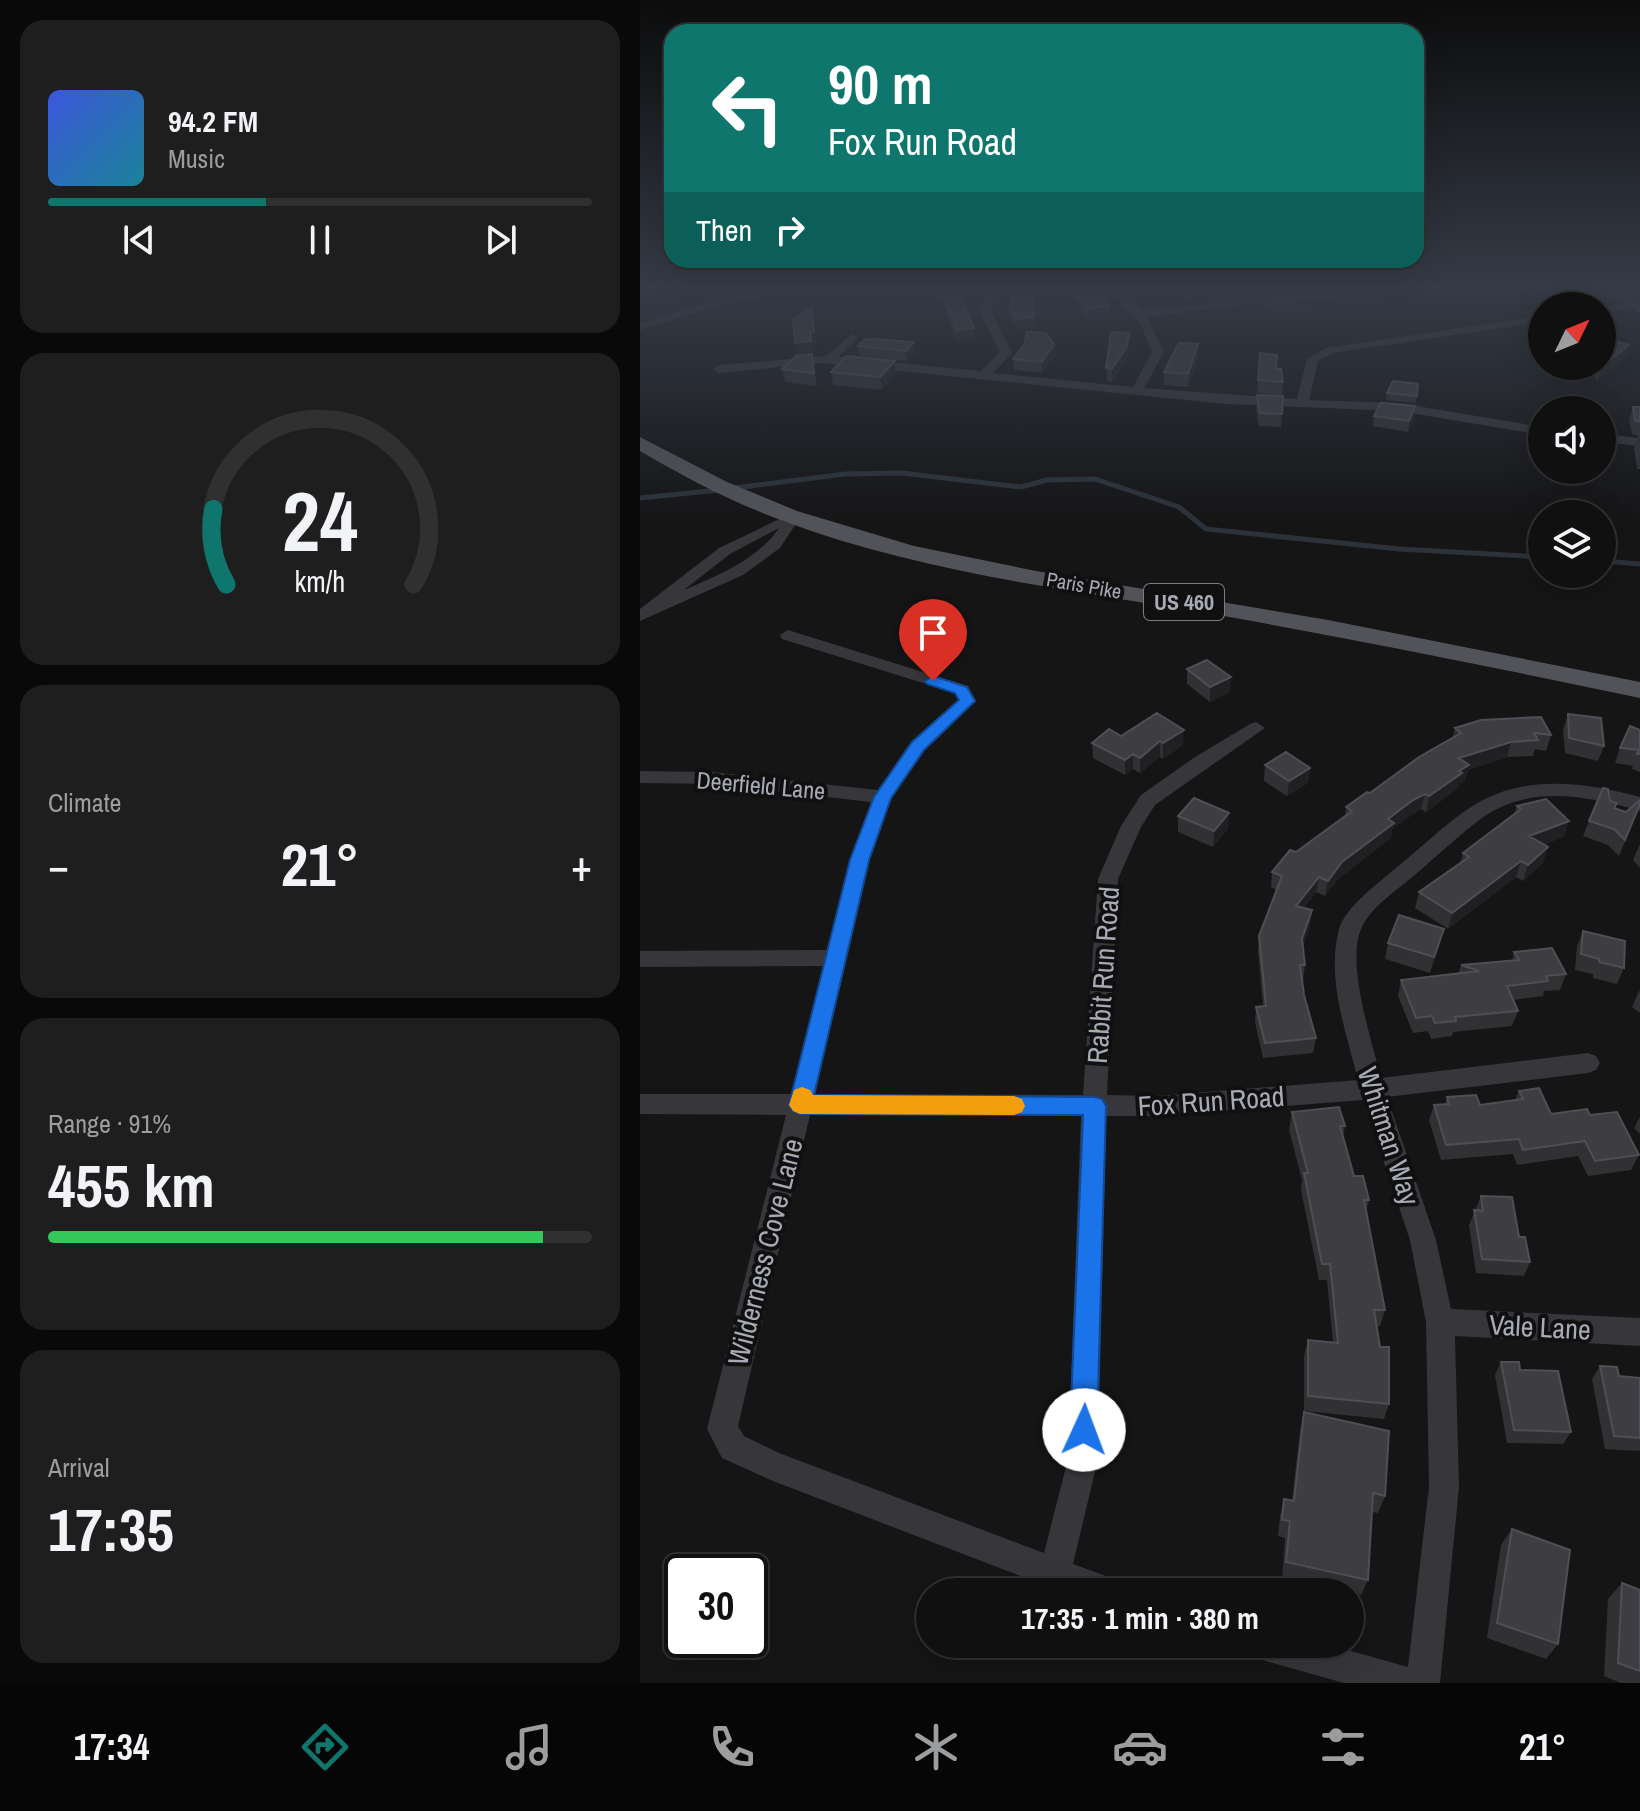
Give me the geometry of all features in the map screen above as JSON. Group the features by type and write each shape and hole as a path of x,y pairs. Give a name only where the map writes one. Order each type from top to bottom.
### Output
{"main road":[{"name":"Paris Pike","path":"640,443 724,489 794,516 941,557 1402,642 1640,690"}],"street":[{"path":"719,369 773,365"},
{"path":"869,365 1226,400 1399,407 1528,429"},
{"path":"982,377 994,365"},
{"path":"1136,392 1151,365"},
{"path":"1302,403 1312,365"},
{"path":"1616,439 1640,442"},
{"path":"644,611 738,572 775,545 794,516"},
{"path":"644,611 716,556 794,516"},
{"name":"Wilderness Cove Lane","path":"788,635 962,690 967,695 967,701 918,746 883,797 860,860 722,1429 733,1447 773,1466 1068,1578"},
{"name":"Rabbit Run Road","path":"1055,1573 1083,1459 1094,1106 1108,879 1131,826 1148,800 1202,761 1256,728"},
{"name":"Deerfield Lane","path":"640,777 712,778 883,797"},
{"name":"Whitman Way","path":"1423,1683 1444,1487 1440,1322 1423,1240 1372,1089 1345,979 1350,928 1373,899 1477,812 1513,796 1544,789 1592,791 1640,804"},
{"path":"640,959 836,958"},
{"name":"Fox Run Road","path":"640,1104 1155,1106 1372,1089 1588,1063"},
{"name":"Vale Lane","path":"1440,1322 1640,1332"},
{"path":"1316,1658 1404,1683"}],"building":[{"path":"787,365 813,365 814,373 782,369"},
{"path":"838,365 892,365 880,377 831,372"},
{"path":"1168,365 1191,365 1188,374 1164,372"},
{"path":"1259,365 1276,365 1276,369 1281,369 1283,382 1258,380"},
{"path":"1393,381 1418,384 1417,396 1387,393"},
{"path":"1257,395 1283,396 1282,414 1260,413"},
{"path":"1381,403 1415,406 1409,421 1374,416"},
{"path":"1633,407 1640,407 1640,422 1635,421"},
{"path":"1207,660 1231,677 1210,687 1187,669"},
{"path":"1157,713 1184,730 1163,743 1160,741 1140,758 1133,754 1125,760 1092,743 1109,729 1121,736"},
{"path":"1568,714 1601,718 1604,746 1569,738"},
{"path":"1541,717 1551,735 1534,733 1538,740 1511,742 1459,758 1469,765 1459,771 1462,773 1429,796 1425,794 1413,800 1388,819 1394,823 1342,862 1328,881 1319,877 1296,906 1312,910 1302,939 1305,965 1300,965 1304,995 1316,1038 1265,1043 1256,1007 1266,1006 1259,936 1282,876 1272,872 1290,850 1296,852 1352,811 1346,807 1419,757 1461,733 1455,728 1481,720"},
{"path":"1630,726 1640,730 1640,754 1637,754 1639,750 1620,748"},
{"path":"1286,752 1310,768 1289,781 1265,765"},
{"path":"1603,788 1608,789 1610,801 1617,803 1614,808 1626,812 1640,800 1625,840 1614,829 1589,821"},
{"path":"1194,798 1229,813 1214,831 1178,816"},
{"path":"1546,799 1569,821 1529,836 1548,847 1528,865 1521,861 1452,913 1419,892 1469,857 1463,853 1521,809 1517,806"},
{"path":"1399,915 1444,929 1434,957 1388,943"},
{"path":"1583,931 1625,941 1624,968 1581,954"},
{"path":"1552,948 1566,974 1546,976 1548,981 1507,986 1518,1011 1455,1017 1456,1021 1435,1023 1432,1016 1416,1018 1401,980 1479,971 1461,965 1519,960 1514,952"},
{"path":"1539,1088 1551,1114 1587,1109 1590,1115 1617,1112 1639,1155 1595,1161 1585,1141 1523,1150 1519,1139 1446,1145 1434,1105 1449,1104 1447,1097 1476,1095 1480,1105 1523,1099 1519,1091"},
{"path":"1339,1107 1345,1126 1340,1126 1354,1176 1363,1176 1369,1200 1364,1200 1385,1310 1374,1310 1380,1347 1389,1347 1389,1404 1308,1396 1308,1340 1338,1343 1330,1264 1322,1264 1304,1173 1308,1173 1292,1112"},
{"path":"1481,1196 1512,1197 1519,1237 1525,1237 1530,1262 1482,1259 1474,1210 1483,1211"},
{"path":"1501,1362 1519,1362 1520,1370 1558,1371 1571,1432 1514,1430"},
{"path":"1600,1366 1617,1367 1619,1376 1640,1378 1640,1438 1614,1436"},
{"path":"1304,1412 1389,1431 1385,1496 1373,1493 1368,1580 1286,1562 1290,1521 1282,1520 1284,1499 1294,1501"},
{"path":"1512,1529 1570,1550 1558,1644 1497,1623"},
{"path":"1622,1583 1640,1590 1640,1671 1618,1663"}],"waterway":[{"path":"734,488 845,474 902,473 1021,487 1047,480 1095,479 1179,507 1206,529 1399,549 1528,556"},
{"path":"640,498 719,490"},
{"path":"1616,562 1640,564"}],"slow traffic":[{"path":"802,1097 800,1105 1014,1106"}],"route":[{"path":"933,681 962,690 967,695 967,701 918,746 883,797 860,860 800,1105 1094,1106 1084,1430"}]}
